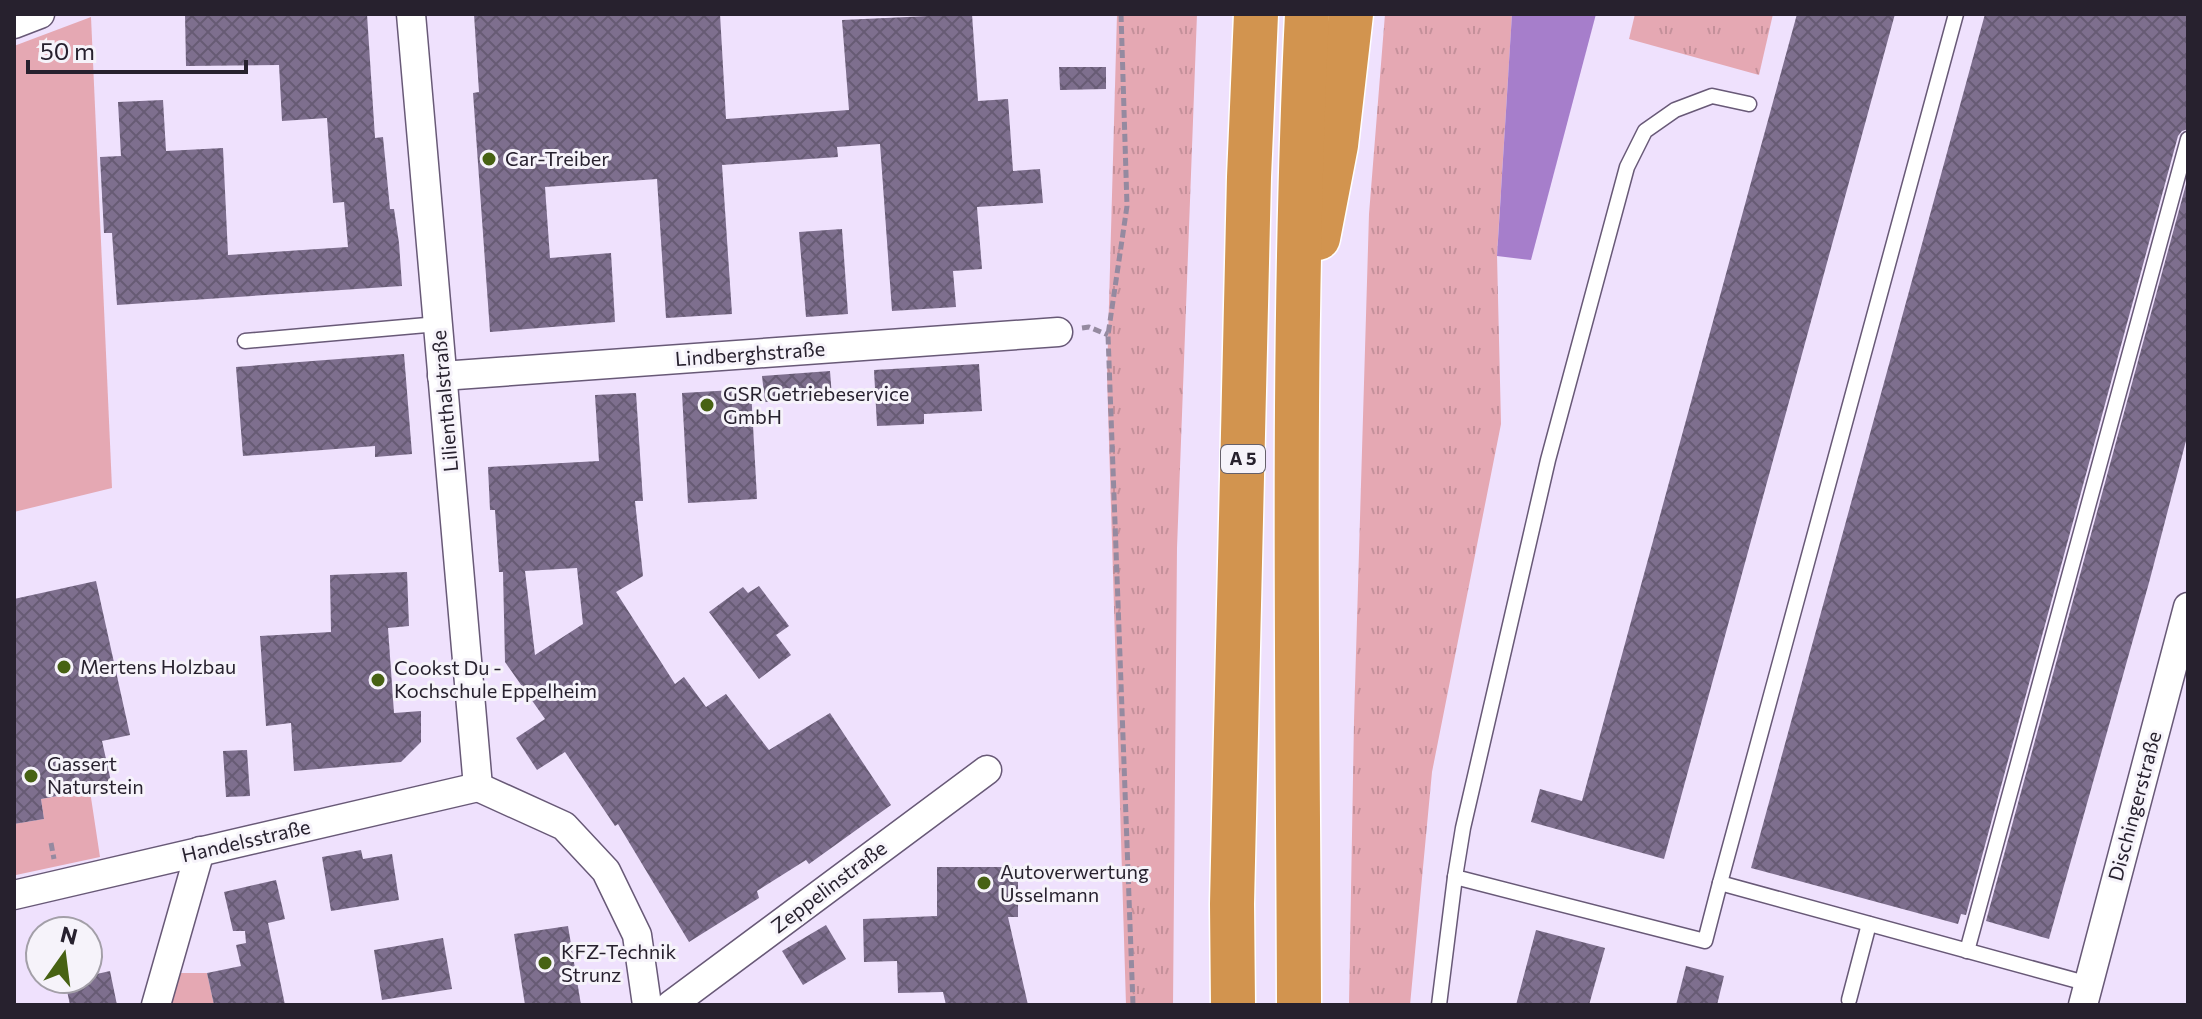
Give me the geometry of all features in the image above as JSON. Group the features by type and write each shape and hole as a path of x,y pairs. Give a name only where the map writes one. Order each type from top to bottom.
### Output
{"highway":[{"name":"A 5","path":"1233,1005 1232,904 1248,209 1256,14"},
{"path":"1299,1005 1297,351 1299,175 1307,14"},
{"path":"1297,351 1336,145 1351,14"}],"street":[{"path":"14,24 40,14"},
{"name":"Lilienthalstraße","path":"411,14 478,787"},
{"name":"Lindberghstraße","path":"442,376 1058,332"},
{"name":"Dischingerstraße","path":"2086,994 2188,607"},
{"name":"Zeppelinstraße","path":"671,1005 987,770"},
{"path":"478,787 564,826 606,871 637,935 647,1005"},
{"name":"Handelsstraße","path":"14,895 478,787"},
{"path":"156,1005 200,851"}],"lane":[{"path":"1455,877 1705,941 1956,14"},
{"path":"1439,1005 1463,828 1548,460 1627,167 1645,131 1675,110 1712,96 1749,104"},
{"path":"1967,951 2188,139"},
{"path":"245,341 438,324"},
{"path":"1720,883 1967,951 2086,994"},
{"path":"1849,1000 1869,924"}],"path":[{"path":"1121,14 1127,206 1108,335 1133,1005"}],"green space":[{"path":"1117,14 1197,14 1177,548 1173,1005 1126,1005 1107,376"},
{"path":"1385,14 1512,14 1497,255 1501,424 1432,772 1410,1005 1349,1005 1369,214"},
{"path":"1635,14 1773,14 1759,75 1629,39"},
{"path":"91,17 112,488 14,512 14,46"},
{"path":"90,791 100,857 16,875 14,824 44,819 41,799"},
{"path":"174,973 207,973 214,1005 167,1005"}],"shaded area":[{"path":"1512,14 1596,14 1531,260 1497,256"}],"building":[{"path":"185,14 367,14 375,138 383,137 390,209 394,209 399,243 402,286 117,305 112,233 104,233 100,157 121,156 118,102 163,100 166,151 223,148 228,255 348,247 344,202 333,203 327,118 282,121 279,65 186,66"},
{"path":"474,14 720,14 726,119 849,110 842,20 972,14 978,101 1008,99 1013,171 1040,169 1043,203 977,207 982,269 953,271 956,307 892,311 880,144 837,147 838,157 722,165 732,314 666,318 657,179 545,187 550,258 611,253 615,322 490,332 473,93 479,92"},
{"path":"1797,14 1895,14 1664,859 1531,822 1540,789 1582,801"},
{"path":"1985,14 2188,14 2188,129 2178,136 1966,915 1961,914 1958,924 1751,868"},
{"path":"1059,67 1106,67 1106,89 1060,90"},
{"path":"2188,177 2188,433 2049,939 1986,921"},
{"path":"842,229 848,314 806,317 799,232"},
{"path":"404,354 412,454 375,457 375,446 243,456 236,367"},
{"path":"979,364 982,411 924,414 924,424 877,426 874,370"},
{"path":"830,371 832,397 765,402 762,376"},
{"path":"751,389 757,499 688,503 682,393"},
{"path":"636,393 643,501 635,501 643,576 616,592 675,684 684,677 706,707 726,694 769,750 830,713 891,805 809,864 806,860 757,891 759,898 689,942 618,824 615,826 565,752 537,770 516,738 545,719 505,662 503,572 499,572 495,510 490,510 488,467 599,461 595,395","holes":["577,568 583,624 535,655 525,571"]},
{"path":"407,572 409,626 388,628 394,713 421,711 421,742 401,762 294,771 291,723 266,726 260,636 331,632 330,575"},
{"name":"Mertens Holzbau","path":"96,581 130,735 102,741 112,786 41,799 44,819 14,824 14,599"},
{"path":"759,586 789,626 776,635 791,655 759,679 709,612 743,587 748,593"},
{"path":"247,750 250,796 226,797 223,751"},
{"path":"361,850 363,859 392,854 399,900 331,911 322,857"},
{"path":"937,867 1018,867 1018,917 1008,917 1028,1005 946,1005 943,992 898,993 897,961 864,962 863,919 937,916"},
{"path":"276,880 285,919 268,923 285,1005 214,1005 207,973 241,966 236,945 246,943 245,931 233,931 224,892"},
{"path":"826,925 846,959 803,985 782,951"},
{"path":"568,926 581,1005 525,1005 514,934"},
{"path":"1536,930 1605,948 1589,1005 1516,1005"},
{"path":"443,938 452,989 382,1000 374,950"},
{"path":"1686,966 1724,976 1717,1005 1676,1005"},
{"path":"110,971 117,1005 70,1005 68,995 104,995 104,972"}],"place":[{"name":"Car-Treiber","path":"489,159"},
{"name":"GSR Getriebeservice GmbH","path":"707,405"},
{"name":"Mertens Holzbau","path":"64,667"},
{"name":"Cookst Du - Kochschule Eppelheim","path":"378,680"},
{"name":"Gassert Naturstein","path":"31,776"},
{"name":"Autoverwertung Usselmann","path":"984,883"},
{"name":"KFZ-Technik Strunz","path":"545,963"}]}
